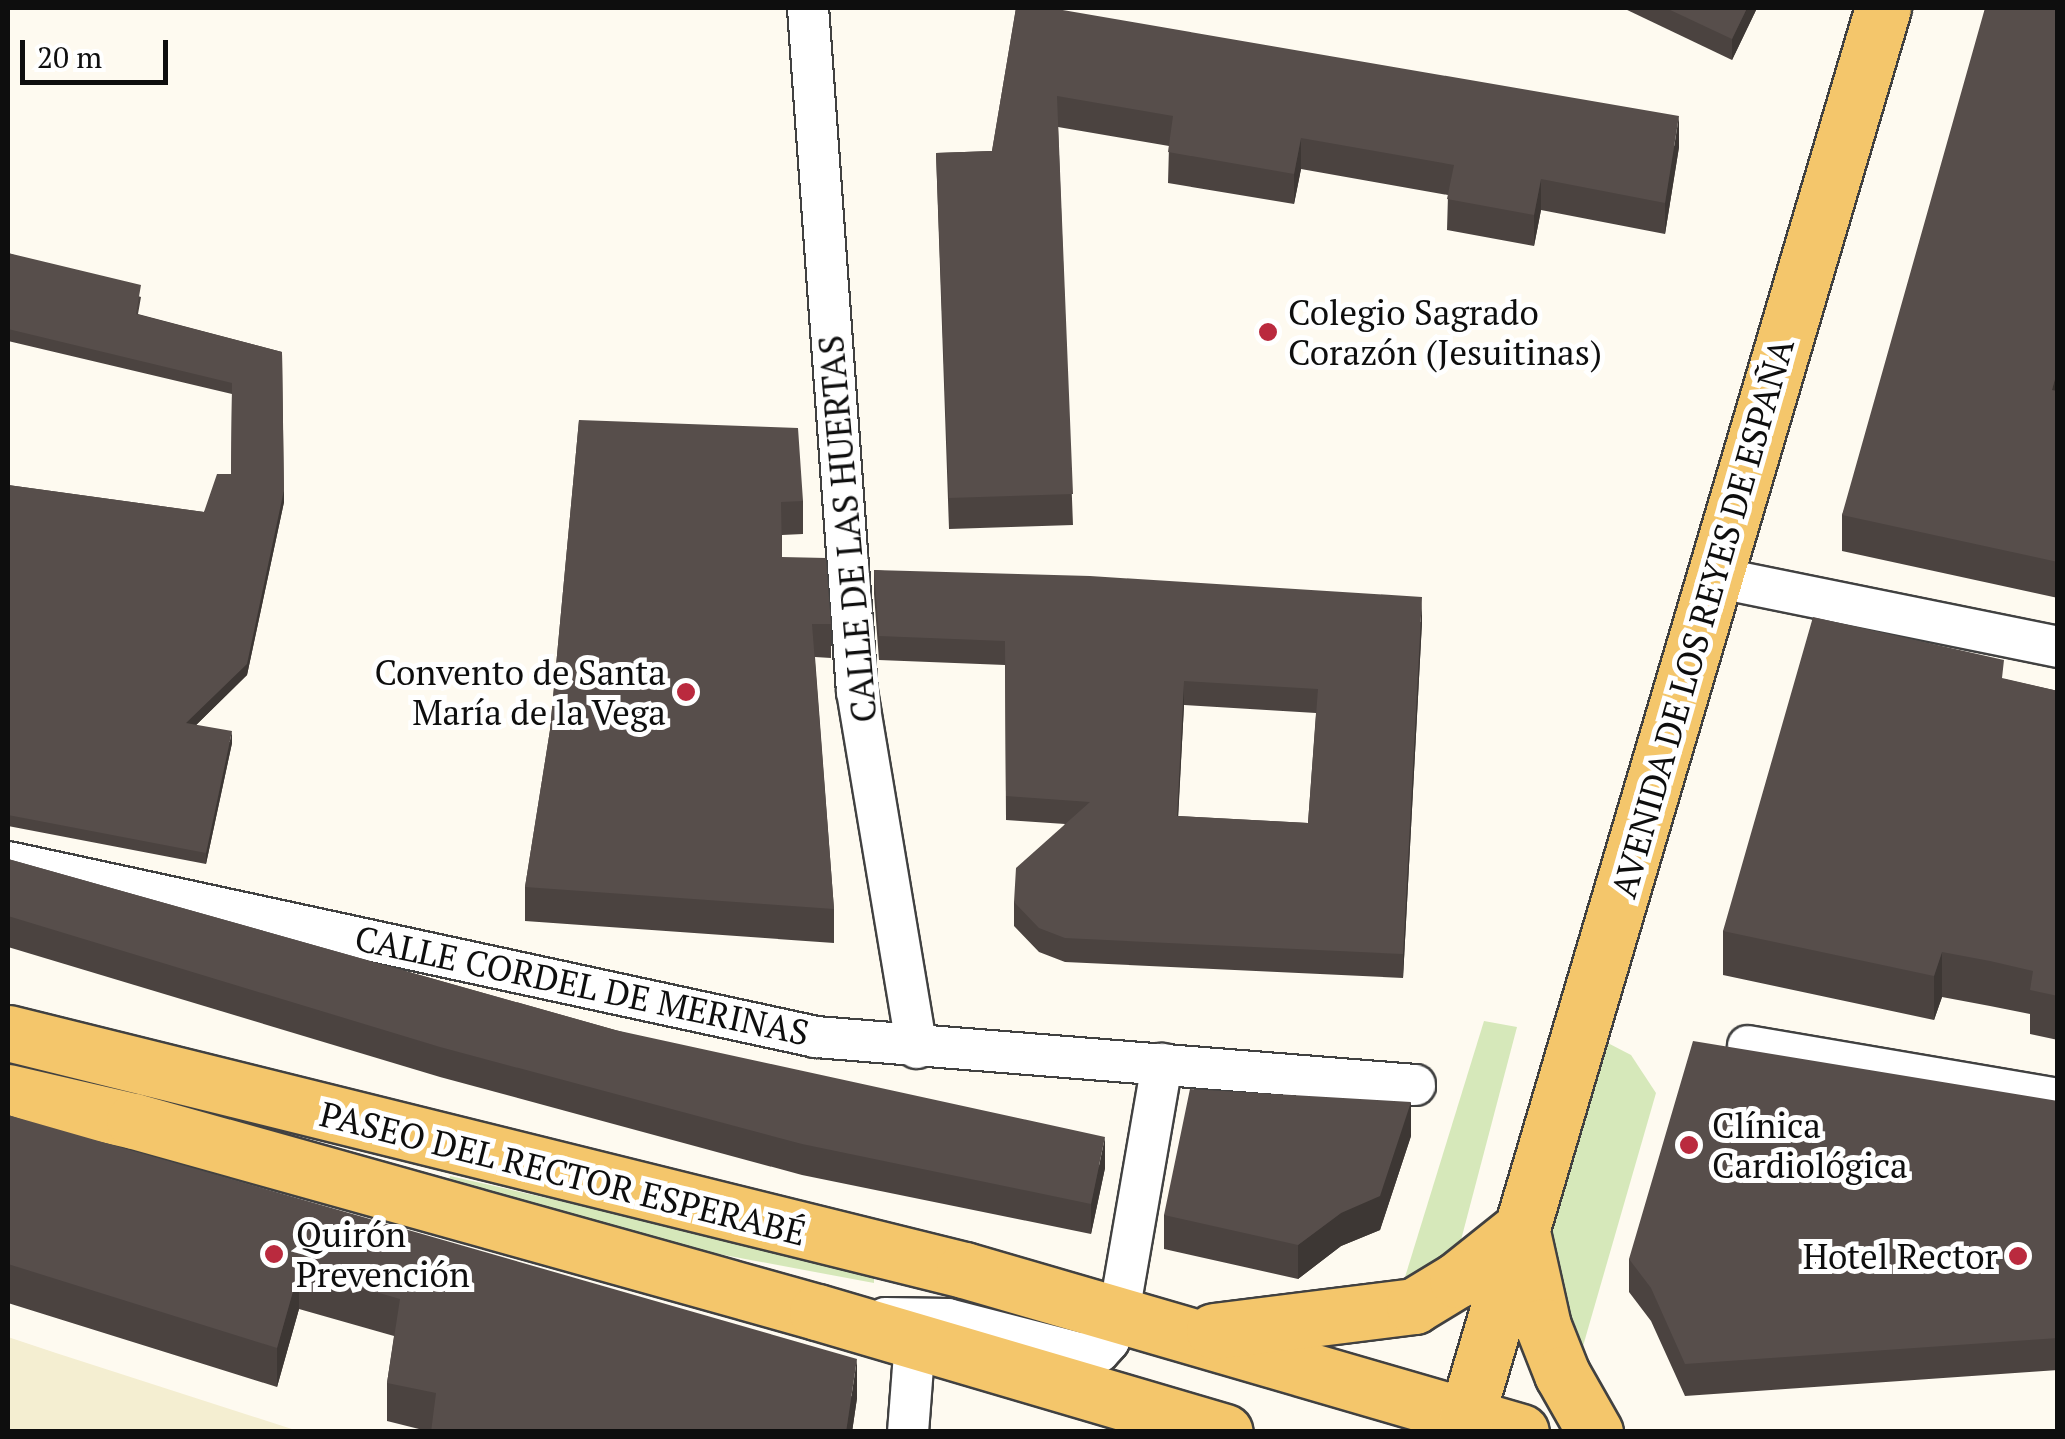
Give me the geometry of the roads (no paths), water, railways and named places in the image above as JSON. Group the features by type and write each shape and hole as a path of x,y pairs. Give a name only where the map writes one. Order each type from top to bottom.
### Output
{"main road":[{"name":"AVENIDA DE LOS REYES DE ESPAÑA","path":"1453,1423 1521,1229 1883,8"},
{"name":"PASEO DEL RECTOR ESPERABÉ","path":"8,1034 1119,1313 1453,1423 1522,1432"},
{"name":"PASEO DEL RECTOR ESPERABÉ","path":"8,1092 134,1122 830,1316 1225,1432"},
{"name":"PASEO DEL RECTOR ESPERABÉ","path":"1176,1332 1379,1314 1414,1306 1457,1280 1521,1229"},
{"path":"1521,1229 1543,1326 1562,1374 1595,1432"}],"street":[{"name":"CALLE DE LAS HUERTAS","path":"808,8 856,691 917,1048"},
{"path":"1714,576 2058,647"},
{"name":"CALLE CORDEL DE MERINAS","path":"8,862 816,1037 1415,1085"},
{"path":"1748,1046 2058,1099"},
{"path":"1119,1313 1162,1064"},
{"name":"PASEO DEL RECTOR ESPERABÉ","path":"830,1316 948,1319 1079,1353 1100,1352 1109,1341 1119,1313"},
{"path":"908,1432 915,1340"}],"place":[{"name":"Colegio Sagrado Corazón (Jesuitinas)","path":"1268,332"},
{"name":"Convento de Santa María de la Vega","path":"686,692"},
{"name":"Clínica Cardiológica","path":"1689,1145"},
{"name":"Quirón Prevención","path":"274,1254"},
{"name":"Hotel Rector","path":"2018,1256"}]}
